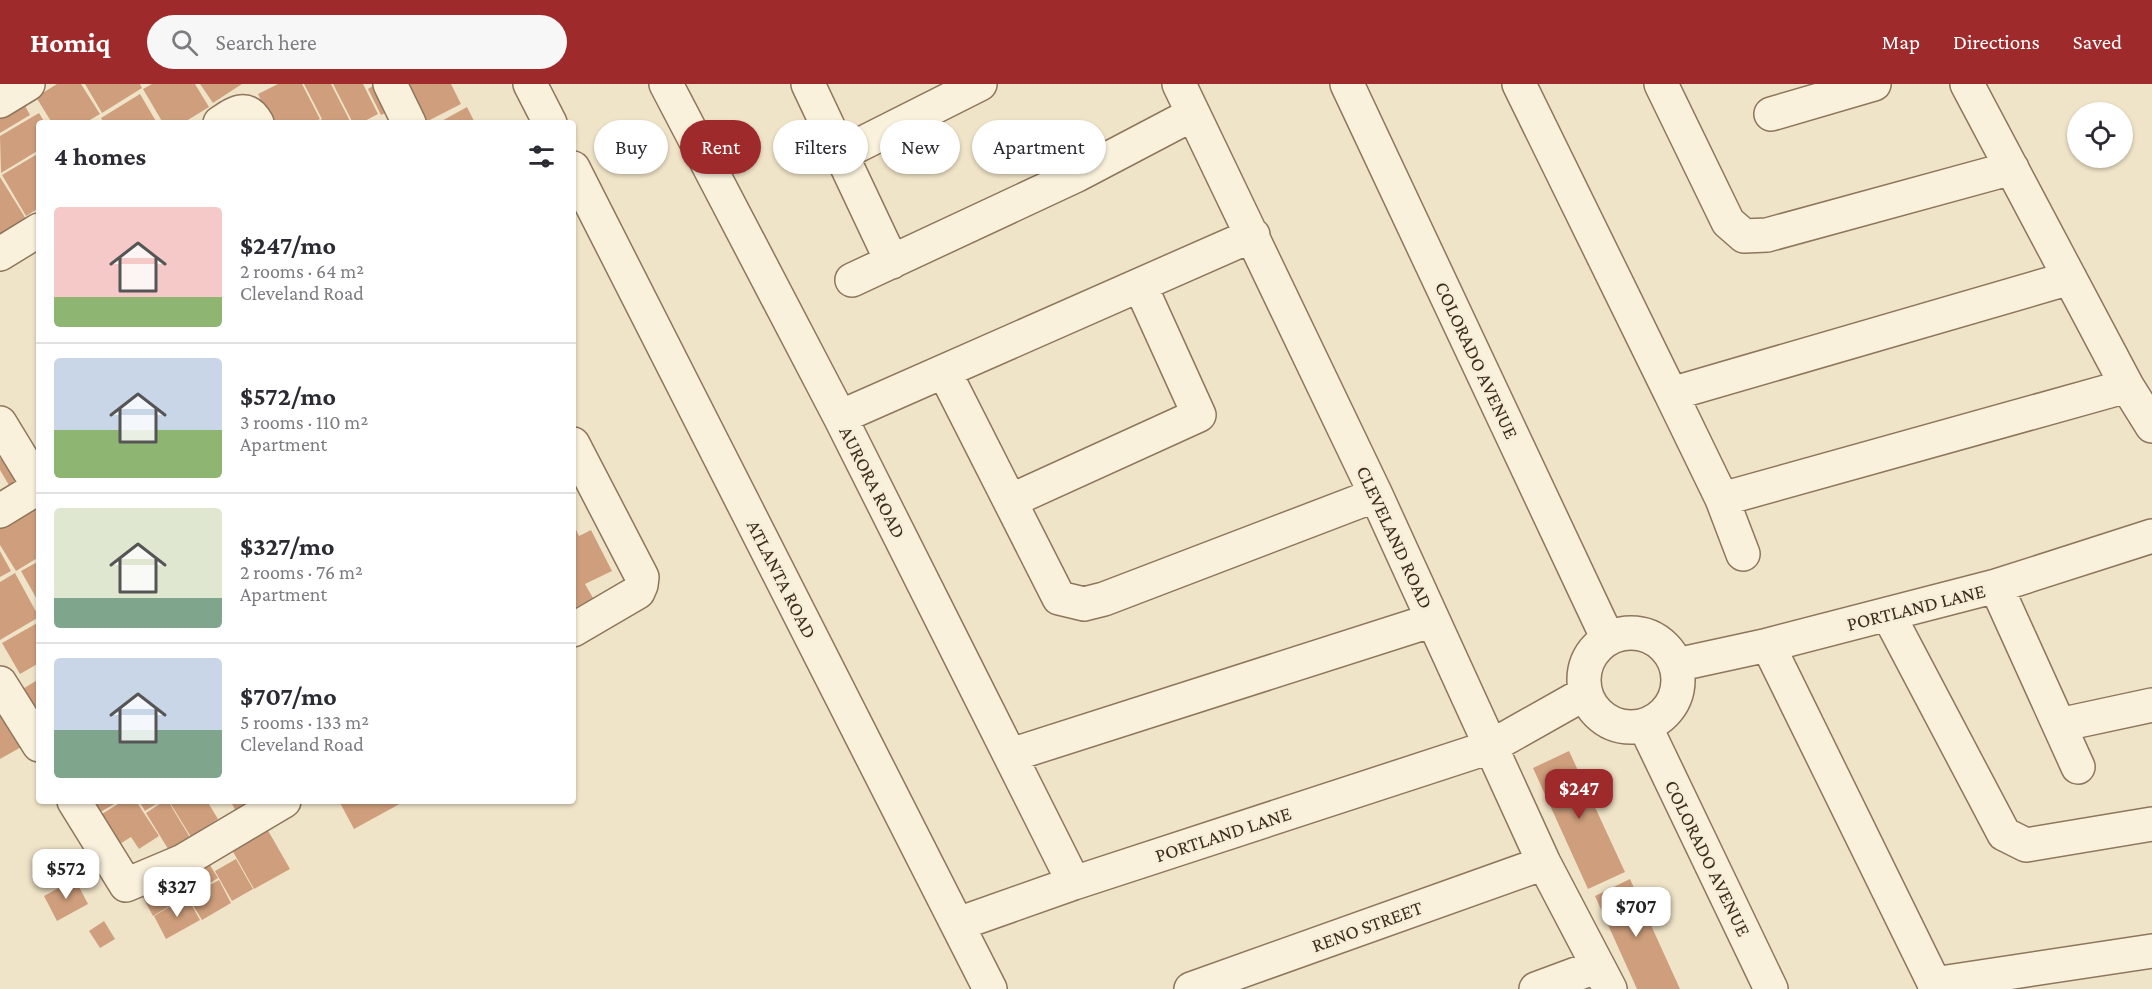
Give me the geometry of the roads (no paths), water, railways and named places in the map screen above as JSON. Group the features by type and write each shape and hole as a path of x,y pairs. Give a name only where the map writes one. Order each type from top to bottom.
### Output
{"street":[{"path":"0,101 28,84"},
{"path":"390,84 408,120"},
{"path":"530,84 548,120"},
{"name":"AURORA ROAD","path":"666,84 840,417 1074,883"},
{"path":"808,84 825,120"},
{"path":"868,140 980,84"},
{"name":"CLEVELAND ROAD","path":"1179,84 1376,495 1544,862 1604,977"},
{"name":"COLORADO AVENUE","path":"1347,84 1607,637"},
{"path":"1519,84 1722,499 1743,554"},
{"path":"1661,84 1728,222 1744,236 1767,235 2012,168"},
{"path":"1771,114 1813,92 1874,84"},
{"path":"1966,84 2127,386 2152,426"},
{"path":"225,120 239,112 247,112 253,115 256,120"},
{"path":"852,280 1077,174 1193,114"},
{"name":"ATLANTA ROAD","path":"576,174 990,989"},
{"path":"851,174 892,262"},
{"path":"0,254 36,232"},
{"path":"840,417 945,373 1253,235"},
{"path":"1671,394 2070,278"},
{"path":"1010,501 1199,415 1140,285"},
{"path":"945,373 1059,598 1084,604 1104,599 1376,495"},
{"path":"1722,499 2127,386"},
{"path":"0,423 36,482"},
{"path":"576,450 642,577 638,592 576,628"},
{"path":"0,510 36,489"},
{"name":"PORTLAND LANE","path":"1677,665 1768,645 1996,586 2152,536"},
{"path":"1996,586 2078,767"},
{"path":"1887,614 2004,834 2026,845 2152,824"},
{"path":"1011,755 1433,620"},
{"path":"1635,631 1661,642 1677,665 1677,691 1666,712 1645,726 1620,727 1598,716 1584,694 1586,661 1607,637 1635,631"},
{"path":"1768,645 1936,986 2152,951"},
{"path":"0,683 36,740"},
{"name":"PORTLAND LANE","path":"958,924 1074,883 1490,747 1584,694"},
{"path":"2059,725 2152,705"},
{"name":"COLORADO AVENUE","path":"1645,726 1771,989"},
{"path":"76,804 126,885 183,861 279,804"},
{"name":"RENO STREET","path":"1191,989 1544,862"},
{"path":"1536,989 1604,977"}]}
